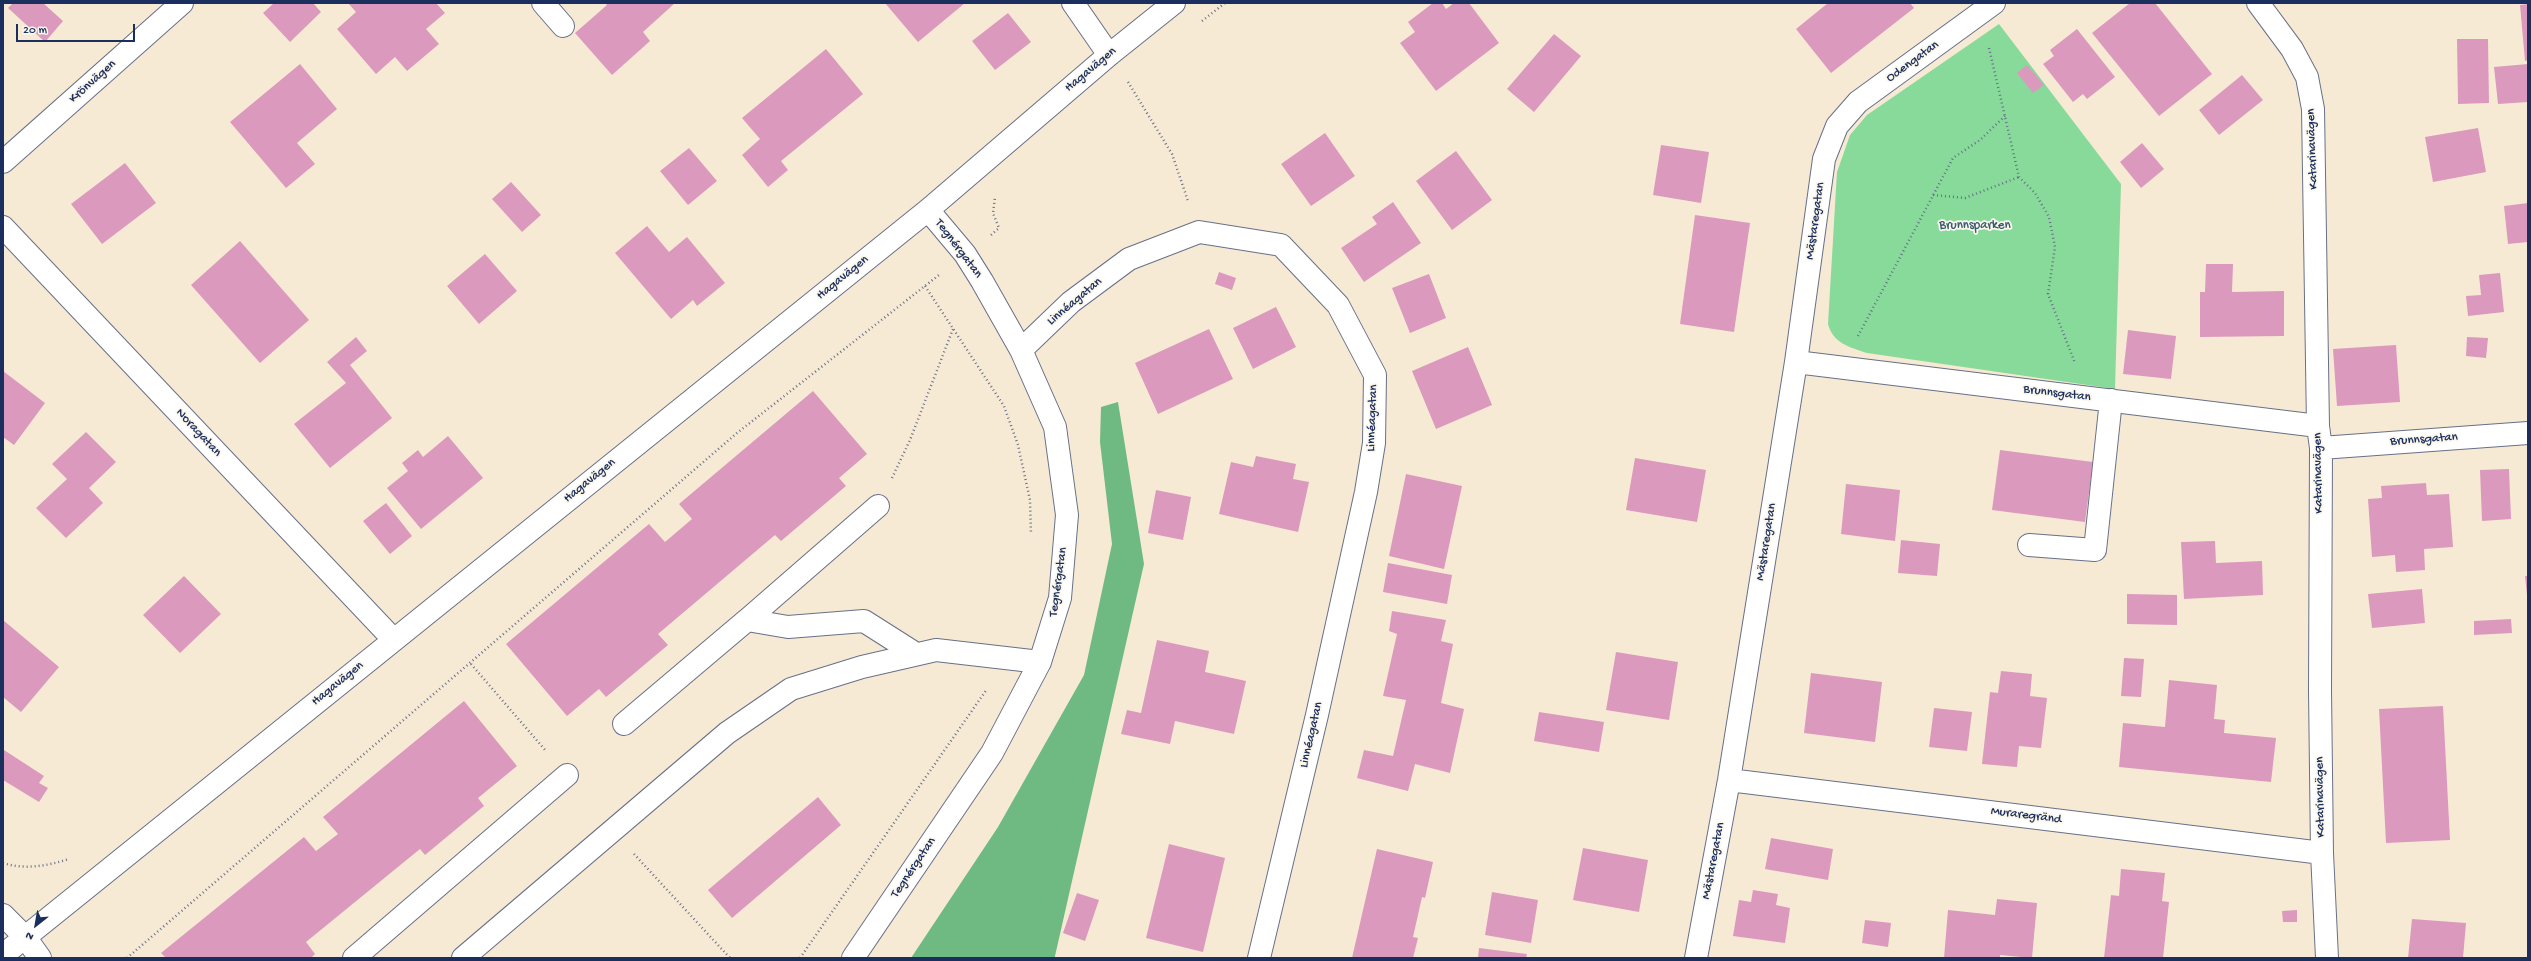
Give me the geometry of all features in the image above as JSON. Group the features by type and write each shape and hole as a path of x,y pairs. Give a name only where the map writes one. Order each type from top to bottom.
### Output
{"street":[{"name":"Krönvägen","path":"3,162 182,3"},
{"path":"544,3 563,26"},
{"path":"1073,3 1109,55"},
{"name":"Hagavägen","path":"3,955 393,639 928,210 1109,55 1174,3"},
{"name":"Katarinavägen","path":"2258,3 2292,49 2307,77 2313,109 2318,426 2321,448 2322,852 2327,958"},
{"name":"Odengatan","path":"1837,126 1858,102 1987,8"},
{"name":"Mästaregatan","path":"1696,958 1729,780 1796,362 1824,159 1837,126"},
{"name":"Tegnérgatan","path":"852,958 992,753 1040,662 1060,598 1067,515 1055,427 1021,350 965,254 928,210"},
{"name":"Noragatan","path":"3,227 393,639"},
{"name":"Linnéagatan","path":"1021,350 1071,302 1129,259 1199,232 1281,245 1338,305 1375,374 1374,443 1366,492 1317,715 1260,958"},
{"name":"Brunnsgatan","path":"1796,362 2318,426"},
{"path":"2029,545 2095,550 2111,400"},
{"name":"Brunnsgatan","path":"2321,448 2528,433"},
{"path":"624,724 878,506"},
{"path":"747,620 788,626 864,621 916,654"},
{"path":"463,958 727,733 791,689 862,667 936,650 1040,662"},
{"path":"354,958 567,775"},
{"name":"Muraregränd","path":"1729,780 2322,852"},
{"path":"3,915 25,937 40,958"}],"path":[{"path":"1200,22 1225,3"},
{"path":"1987,8 2005,116 2019,177 2035,193 2048,217 2055,247 2048,294 2088,397"},
{"path":"1121,86 1133,76"},
{"path":"1127,81 1172,154 1199,232"},
{"path":"1844,368 1867,316 1953,158 1980,140 2005,116"},
{"path":"1933,195 1965,198 2019,177"},
{"path":"127,958 471,664 737,433 999,228 993,213 995,196 998,191"},
{"path":"878,506 910,440 953,329"},
{"path":"471,664 567,775"},
{"path":"612,830 730,958"}],"green space":[{"name":"Brunnsparken","path":"1999,24 2121,184 2115,389 1867,353 1848,346 1838,340 1830,330 1828,324 1837,172 1850,135 1867,115"},
{"path":"1118,402 1144,564 1055,958 911,958 998,827 1084,675 1112,544 1100,442 1101,407"}],"building":[{"path":"13,3 43,3 63,21 45,42 8,8"},
{"path":"274,3 313,3 321,12 290,42 263,13"},
{"path":"348,3 436,3 445,13 426,29 439,44 407,71 395,57 376,74 337,29 356,12"},
{"path":"605,3 675,3 643,32 650,41 612,75 575,33 607,5"},
{"path":"885,3 965,3 918,42"},
{"path":"1433,3 1442,3 1446,9 1454,3 1469,3 1499,43 1436,91 1400,43 1415,32 1408,22"},
{"path":"1828,3 1910,3 1914,8 1831,73 1796,29"},
{"path":"2130,3 2155,3 2212,74 2159,116 2092,33"},
{"path":"2528,4 2528,60 2525,61 2520,5"},
{"path":"1008,13 1031,42 995,70 972,41"},
{"path":"2077,29 2115,77 2087,99 2083,94 2073,102 2043,64 2054,56 2050,50"},
{"path":"1554,34 1581,56 1534,112 1507,89"},
{"path":"2457,39 2488,39 2489,103 2458,104"},
{"path":"826,49 863,94 781,161 788,170 768,187 742,155 760,139 742,118"},
{"path":"300,64 337,109 297,143 315,164 286,188 230,122"},
{"path":"2528,64 2528,102 2498,104 2494,67"},
{"path":"2027,65 2044,85 2033,93 2017,73"},
{"path":"2242,75 2263,100 2219,135 2199,110"},
{"path":"2478,128 2486,172 2433,182 2425,137"},
{"path":"1325,133 1355,176 1311,206 1281,164"},
{"path":"2142,143 2164,169 2141,188 2120,162"},
{"path":"1661,145 1709,152 1701,203 1653,195"},
{"path":"689,148 717,181 688,205 660,171"},
{"path":"1456,151 1492,200 1452,230 1416,181"},
{"path":"125,163 156,203 102,244 71,204"},
{"path":"511,182 541,215 522,232 492,199"},
{"path":"1393,202 1421,243 1364,282 1341,248 1377,224 1372,217"},
{"path":"2528,203 2528,242 2508,244 2504,206"},
{"path":"1695,215 1750,223 1734,332 1680,324"},
{"path":"647,226 669,252 687,237 725,283 697,306 693,300 671,319 615,253"},
{"path":"240,241 309,320 260,363 191,285"},
{"path":"485,254 517,291 479,324 447,286"},
{"path":"2206,264 2233,264 2232,292 2284,291 2284,336 2200,337 2200,292 2205,292"},
{"path":"1219,272 1236,278 1232,290 1215,284"},
{"path":"2500,273 2504,312 2468,316 2466,296 2481,295 2479,275"},
{"path":"1429,274 1446,318 1410,333 1392,288"},
{"path":"1276,307 1296,347 1253,369 1233,328"},
{"path":"1209,329 1233,379 1158,414 1135,363"},
{"path":"2128,330 2176,336 2171,379 2123,374"},
{"path":"356,337 367,351 350,365 392,418 330,468 294,424 346,383 327,362"},
{"path":"2467,337 2488,338 2486,358 2466,356"},
{"path":"2396,345 2400,402 2337,406 2333,349"},
{"path":"1468,347 1492,405 1436,429 1412,371"},
{"path":"3,371 45,403 14,445 3,437"},
{"path":"813,391 867,454 839,478 846,486 781,541 775,535 658,634 668,645 606,697 599,689 567,716 506,644 649,524 665,542 692,519 679,504"},
{"path":"86,432 116,462 89,488 103,503 66,538 36,508 67,479 52,464"},
{"path":"448,436 483,478 421,529 387,488 408,471 402,463 418,450 423,457"},
{"path":"2000,450 2093,462 2085,522 1992,510"},
{"path":"1256,456 1296,464 1293,479 1309,482 1298,532 1219,514 1231,462 1253,467"},
{"path":"1635,458 1706,470 1697,522 1626,510"},
{"path":"2509,469 2511,519 2482,521 2480,470"},
{"path":"1406,474 1462,486 1444,569 1389,556"},
{"path":"2426,483 2427,495 2449,494 2453,547 2424,549 2425,570 2396,572 2395,555 2372,557 2368,499 2382,498 2381,486"},
{"path":"1846,484 1900,490 1895,541 1841,534"},
{"path":"1156,490 1191,497 1183,540 1148,533"},
{"path":"386,503 412,536 390,554 363,521"},
{"path":"1901,540 1940,544 1937,576 1898,573"},
{"path":"2215,541 2216,563 2262,561 2263,595 2184,599 2181,542"},
{"path":"1388,563 1452,575 1447,604 1383,592"},
{"path":"184,576 221,614 180,653 143,615"},
{"path":"2525,576 2528,576 2528,595 2527,595"},
{"path":"2422,589 2425,623 2372,628 2368,594"},
{"path":"2127,594 2177,595 2177,625 2127,624"},
{"path":"1392,611 1446,620 1441,641 1453,644 1441,703 1464,709 1450,773 1415,764 1408,791 1357,778 1364,750 1393,756 1406,700 1383,696 1397,634 1389,631"},
{"path":"2511,619 2512,633 2474,635 2474,621"},
{"path":"3,620 59,667 21,712 3,697"},
{"path":"1157,640 1209,651 1205,672 1246,681 1234,734 1175,721 1170,744 1121,734 1127,710 1141,713"},
{"path":"1616,652 1678,662 1669,720 1606,710"},
{"path":"2124,658 2144,659 2141,697 2121,696"},
{"path":"2001,671 2032,674 2030,696 2047,698 2041,748 2019,746 2017,767 1982,764 1990,692 1998,693"},
{"path":"1811,673 1882,682 1875,742 1804,733"},
{"path":"2169,680 2217,685 2214,719 2225,720 2224,733 2276,738 2271,782 2119,767 2123,723 2165,727"},
{"path":"464,701 517,766 478,798 484,806 425,855 420,849 306,942 315,954 311,958 166,958 161,953 304,837 316,851 338,834 323,817"},
{"path":"2443,706 2450,840 2386,843 2379,709"},
{"path":"1934,708 1972,712 1967,751 1929,747"},
{"path":"1539,712 1604,722 1599,752 1534,741"},
{"path":"4,750 44,776 39,783 48,788 39,802 3,780"},
{"path":"818,797 841,825 732,918 708,890"},
{"path":"1771,838 1833,849 1828,880 1765,869"},
{"path":"1169,844 1225,858 1203,952 1146,938"},
{"path":"1583,848 1648,860 1639,912 1573,900"},
{"path":"1377,849 1433,862 1425,898 1422,897 1413,937 1418,938 1413,958 1352,958"},
{"path":"2121,869 2165,873 2162,901 2169,902 2163,958 2104,958 2111,895 2119,896"},
{"path":"1753,890 1778,894 1776,905 1790,908 1785,943 1733,936 1739,900 1751,902"},
{"path":"1492,892 1538,900 1531,943 1485,935"},
{"path":"1077,893 1099,900 1085,941 1063,933"},
{"path":"1997,899 2037,903 2032,958 2000,955 2000,958 1944,958 1948,910 1995,915"},
{"path":"2297,910 2297,922 2283,922 2282,911"},
{"path":"2412,919 2466,923 2463,958 2408,958"},
{"path":"1865,920 1891,923 1888,947 1862,943"},
{"path":"1479,948 1527,954 1526,958 1478,958"}]}
